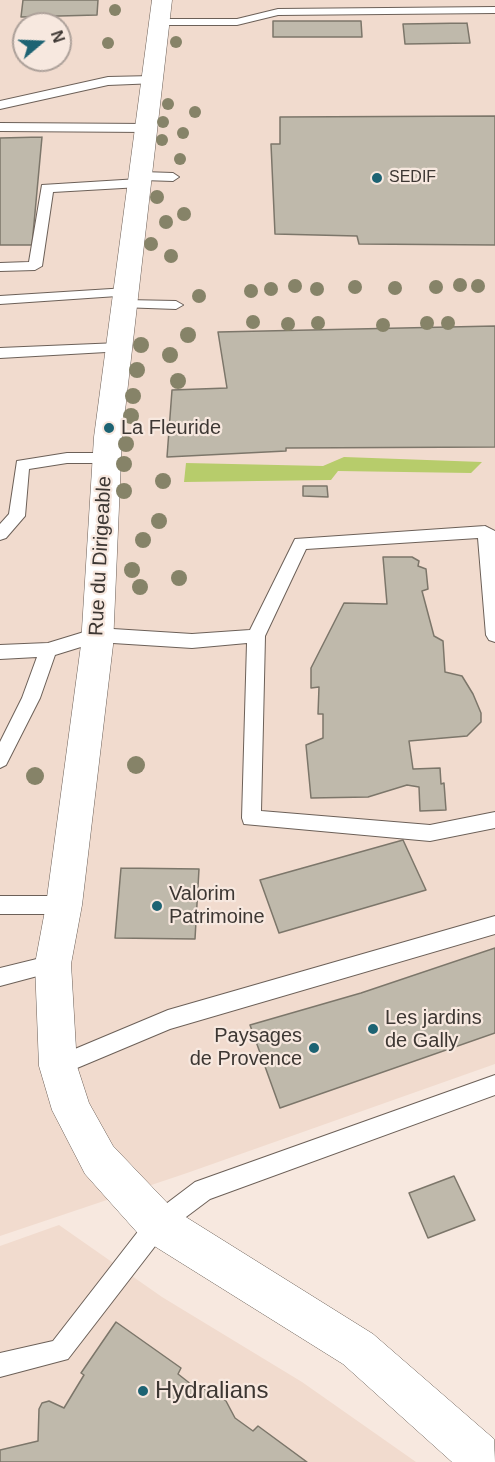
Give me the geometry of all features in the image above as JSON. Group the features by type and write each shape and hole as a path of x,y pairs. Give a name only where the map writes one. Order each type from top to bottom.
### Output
{"street":[{"name":"Rue du Dirigeable","path":"161,11 107,458 97,635 64,905 53,964 58,1066 72,1110 99,1160 158,1224 358,1349 478,1455 483,1462"}],"lane":[{"path":"161,11 237,22 278,12 495,10"},
{"path":"0,105 108,81 153,80"},
{"path":"0,127 147,128"},
{"path":"0,267 34,266 47,188 173,177"},
{"path":"0,300 126,298 176,305"},
{"path":"0,353 120,348"},
{"path":"0,534 17,516 22,465 67,458 107,458"},
{"path":"495,635 490,536 301,543 256,636 251,818 430,833 495,820"},
{"path":"0,652 48,650 97,635 192,641 256,636"},
{"path":"0,760 31,698 48,650"},
{"path":"0,905 64,905"},
{"path":"58,1066 168,1020 495,925"},
{"path":"0,977 53,964"},
{"path":"0,1365 60,1352 158,1224 203,1190 495,1085"}],"shaded area":[{"path":"0,0 495,0 495,1064 187,1173 0,1236"},
{"path":"59,1225 162,1297 302,1382 416,1462 0,1462 0,1246"}],"green space":[{"path":"344,457 482,462 471,473 338,471 331,480 184,482 186,463 323,466"}],"building":[{"path":"23,0 98,0 97,15 72,16 72,12 22,12"},
{"path":"273,21 361,21 362,37 273,37"},
{"path":"467,23 470,43 405,44 403,24"},
{"path":"495,116 495,245 359,244 357,236 275,234 271,144 280,144 280,117"},
{"path":"42,137 32,245 0,245 0,138"},
{"path":"495,326 495,447 286,448 286,451 167,457 172,390 227,388 218,332"},
{"path":"303,486 327,486 328,497 303,496"},
{"path":"383,557 412,557 419,561 418,566 426,569 428,589 422,591 434,636 443,641 445,672 462,676 481,713 481,722 467,736 409,741 413,769 440,768 441,784 444,783 446,810 420,811 419,787 407,785 368,797 311,798 306,745 323,738 323,714 318,714 319,687 311,688 311,668 344,603 387,604"},
{"path":"403,840 426,890 279,933 260,880"},
{"path":"121,868 199,869 195,939 115,938"},
{"name":"Les jardins de Gally","path":"495,948 495,1033 280,1108 250,1025 361,993"},
{"path":"454,1176 475,1220 428,1238 409,1193"},
{"name":"Hydralians","path":"116,1322 181,1368 178,1374 192,1385 217,1393 226,1401 235,1418 253,1431 258,1426 307,1462 0,1462 0,1450 38,1441 39,1409 42,1403 49,1401 64,1408 84,1375 81,1373"}],"place":[{"name":"SEDIF","path":"377,178"},
{"name":"La Fleuride","path":"109,428"},
{"name":"Valorim Patrimoine","path":"157,906"},
{"name":"Les jardins de Gally","path":"373,1029"},
{"name":"Paysages de Provence","path":"314,1048"},
{"name":"Hydralians","path":"143,1391"}]}
